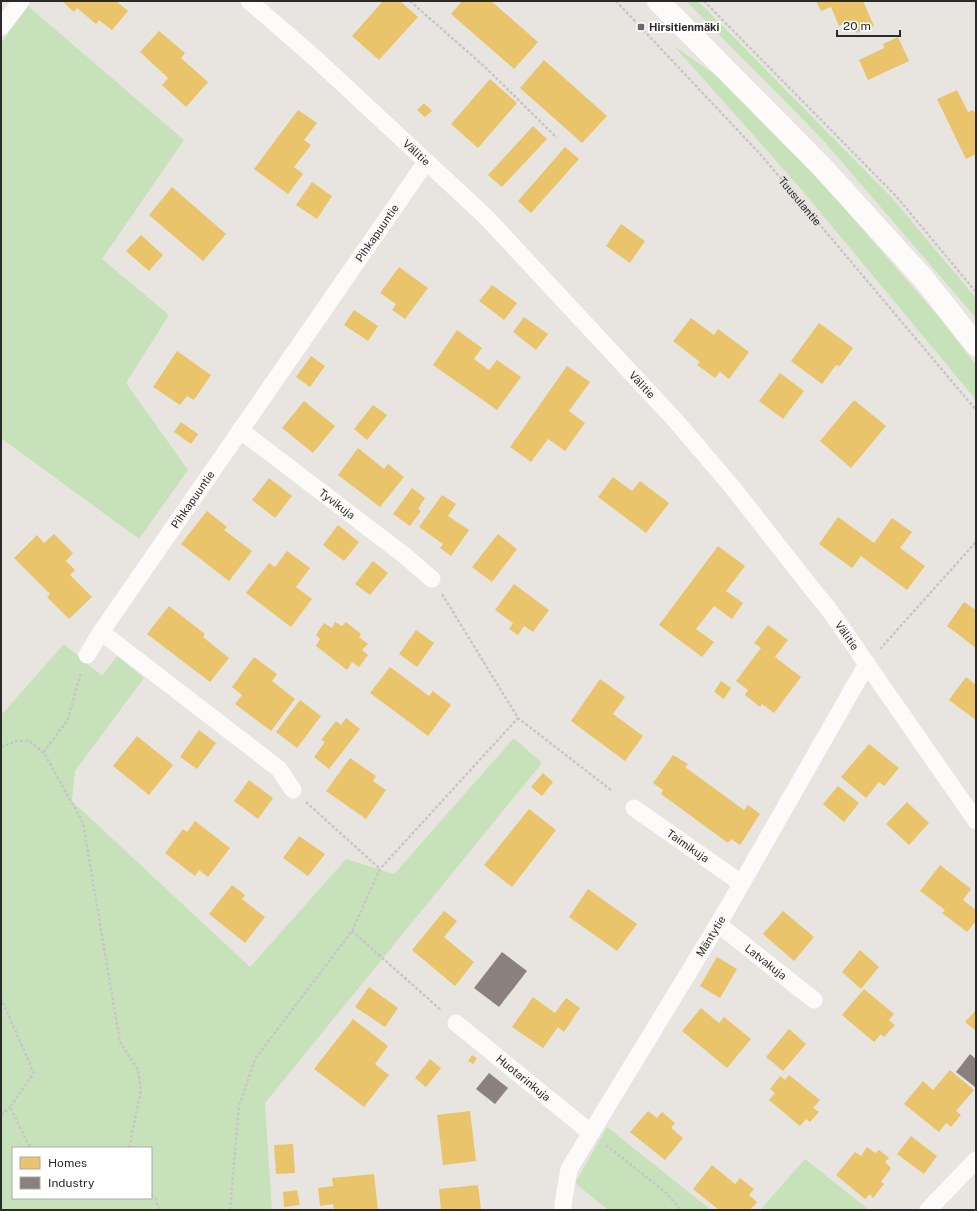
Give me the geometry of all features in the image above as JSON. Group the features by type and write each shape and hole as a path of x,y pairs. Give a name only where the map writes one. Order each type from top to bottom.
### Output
{"main road":[{"path":"658,1 827,172 923,278 976,345"}],"street":[{"path":"1,27 21,1"},
{"name":"Välitie","path":"249,1 316,59 486,217 675,420 733,488 828,608 976,821"},
{"name":"Pihkapuuntie","path":"86,655 426,162"},
{"name":"Tyvikuja","path":"240,430 404,555 432,579"},
{"path":"101,632 279,769 293,790"},
{"name":"Mäntytie","path":"563,1210 569,1169 718,924 867,664"},
{"name":"Taimikuja","path":"634,808 741,883"},
{"name":"Latvakuja","path":"718,924 814,1000"},
{"name":"Huotarinkuja","path":"456,1023 592,1133"},
{"path":"928,1210 976,1160"}],"path":[{"path":"410,1 485,67 557,138"},
{"name":"Tuusulantie","path":"616,1 761,155 976,410"},
{"path":"704,1 896,196 976,292"},
{"path":"867,664 976,542"},
{"path":"432,579 518,718 612,790"},
{"path":"44,753 68,719 86,655"},
{"path":"230,1210 239,1106 255,1059 352,931 380,869 518,718"},
{"path":"1,747 17,741 29,741 44,753 83,823 120,1042 138,1070 141,1090 129,1147"},
{"path":"293,790 380,869"},
{"path":"352,931 456,1023"},
{"path":"1,998 34,1074 10,1107 1,1115"},
{"path":"10,1107 28,1144 32,1147"},
{"path":"592,1133 664,1191 681,1210"},
{"path":"152,1196 156,1199 159,1210"}],"green space":[{"path":"686,1 698,1 893,199 976,298 976,318 823,140"},
{"path":"28,6 184,140 102,259 169,315 126,383 188,470 139,539 1,438 1,43"},
{"path":"674,46 717,76 811,170 938,316 976,365 976,400 801,189"},
{"path":"64,644 102,676 117,656 144,678 75,771 72,801 250,967 346,859 394,874 514,738 542,763 265,1103 272,1210 1,1210 1,715"},
{"path":"607,1127 711,1210 608,1210 575,1183"},
{"path":"805,1159 869,1210 760,1210"}],"building: Homes":[{"path":"116,1 128,11 112,30 99,20 96,24 77,8 74,12 63,2"},
{"path":"383,1 400,1 418,17 379,60 352,36"},
{"path":"462,1 491,1 538,42 514,69 451,14"},
{"path":"816,1 863,1 874,26 857,33 852,20 839,26 831,7 821,11"},
{"path":"159,31 185,53 181,58 208,82 186,107 162,85 168,78 140,52"},
{"path":"898,37 909,61 868,80 859,60 884,48 883,44"},
{"path":"544,60 607,116 582,143 520,88"},
{"path":"490,79 517,103 478,148 451,124"},
{"path":"957,90 968,112 973,110 976,115 976,154 966,159 937,99"},
{"path":"424,103 432,111 425,117 417,110"},
{"path":"298,110 317,123 304,140 311,145 294,167 303,174 288,194 254,169"},
{"path":"533,126 547,139 502,187 488,175"},
{"path":"565,147 579,159 531,213 518,201"},
{"path":"312,182 332,196 317,219 296,205"},
{"path":"172,187 226,234 203,261 149,215"},
{"path":"621,224 645,241 630,263 606,246"},
{"path":"141,235 163,255 149,271 126,251"},
{"path":"399,267 428,288 405,319 392,310 396,304 380,293"},
{"path":"492,285 517,303 504,320 479,301"},
{"path":"354,310 378,326 368,341 344,325"},
{"path":"524,317 548,334 536,350 513,332"},
{"path":"691,318 714,335 718,329 749,352 729,379 720,372 715,378 697,365 700,362 673,341"},
{"path":"819,323 853,348 840,366 836,365 822,384 791,361"},
{"path":"457,330 482,348 474,359 489,370 497,360 521,377 497,410 433,365"},
{"path":"177,351 211,375 194,400 187,396 180,405 153,387"},
{"path":"311,356 325,366 310,387 296,377"},
{"path":"567,366 590,382 569,411 585,423 565,451 548,439 531,462 510,447"},
{"path":"780,373 804,391 783,419 759,401"},
{"path":"854,400 886,426 851,468 820,441"},
{"path":"304,401 335,426 313,453 282,428"},
{"path":"373,405 387,415 367,440 354,429"},
{"path":"181,422 198,434 191,444 174,432"},
{"path":"358,448 384,469 388,464 404,477 380,507 338,475"},
{"path":"613,477 632,491 640,481 669,503 646,533 598,497"},
{"path":"269,478 292,496 275,518 252,500"},
{"path":"412,488 425,498 418,509 421,511 410,526 393,514"},
{"path":"442,495 456,504 448,516 469,530 451,556 440,548 443,544 419,527"},
{"path":"207,511 227,527 224,530 252,551 229,581 181,544"},
{"path":"838,517 874,543 892,518 912,532 900,548 925,566 907,590 861,556 852,568 819,544"},
{"path":"338,525 359,542 344,561 323,545"},
{"path":"54,534 73,553 66,561 75,570 70,575 92,597 69,619 47,597 50,594 14,558 37,535 44,543"},
{"path":"498,534 517,549 492,582 472,567"},
{"path":"718,546 745,566 726,591 743,603 732,619 714,606 696,629 714,642 702,657 659,625"},
{"path":"287,551 310,568 296,587 312,599 291,627 246,593 269,563 275,567"},
{"path":"373,561 388,573 370,595 355,584"},
{"path":"514,584 549,610 533,632 524,626 518,635 509,629 513,623 495,610"},
{"path":"964,602 976,610 976,648 947,626"},
{"path":"169,606 205,634 203,637 229,658 210,682 147,634"},
{"path":"335,622 342,626 346,622 361,634 359,637 368,644 362,650 368,655 359,667 352,662 347,670 316,646 320,639 316,635 324,623 332,628"},
{"path":"768,625 788,640 775,657 801,677 774,713 762,704 760,707 745,695 748,690 736,681 761,648 754,643"},
{"path":"416,630 434,643 417,667 399,654"},
{"path":"254,657 277,674 272,681 295,699 271,731 235,704 242,695 232,687"},
{"path":"390,667 429,696 433,691 451,705 428,736 370,693"},
{"path":"966,677 976,685 976,720 949,700"},
{"path":"600,679 625,697 613,714 643,736 625,761 571,721"},
{"path":"721,681 731,688 724,699 714,692"},
{"path":"300,700 321,716 297,748 276,732"},
{"path":"346,718 360,729 329,769 314,757 325,742 321,740 336,721 341,725"},
{"path":"199,730 216,743 197,769 180,757"},
{"path":"137,736 173,765 149,795 113,766"},
{"path":"869,744 899,768 884,786 879,782 866,798 841,777"},
{"path":"673,755 688,764 685,767 744,810 748,805 760,814 740,845 731,839 728,843 661,794 663,790 653,783"},
{"path":"350,758 376,776 373,781 386,790 366,819 326,791"},
{"path":"543,773 553,782 542,796 531,787"},
{"path":"249,780 273,798 258,819 234,801"},
{"path":"838,786 859,803 844,822 823,804"},
{"path":"907,802 929,823 909,845 886,824"},
{"path":"529,809 556,830 512,887 484,865"},
{"path":"195,821 230,848 208,877 199,870 195,876 165,853 183,829 187,832"},
{"path":"299,836 325,854 308,876 283,858"},
{"path":"940,865 971,889 963,900 976,910 976,921 967,932 942,913 945,910 920,891"},
{"path":"232,885 245,895 242,899 265,917 245,943 209,914"},
{"path":"588,889 637,924 617,951 569,917"},
{"path":"444,911 457,921 444,937 474,962 455,986 412,950"},
{"path":"783,911 814,937 794,961 763,934"},
{"path":"860,950 879,967 861,989 842,972"},
{"path":"717,957 737,969 720,998 700,986"},
{"path":"369,987 398,1008 385,1027 355,1007"},
{"path":"864,989 894,1014 889,1020 895,1025 884,1037 881,1034 874,1042 842,1015"},
{"path":"533,997 555,1013 566,998 580,1008 564,1032 558,1027 543,1048 512,1027"},
{"path":"701,1008 719,1023 724,1017 751,1039 727,1068 682,1031"},
{"path":"976,1010 976,1031 965,1022"},
{"path":"353,1019 388,1046 375,1064 389,1075 364,1107 314,1069"},
{"path":"789,1029 806,1044 783,1071 766,1057"},
{"path":"472,1055 477,1058 473,1064 468,1061"},
{"path":"430,1059 441,1068 426,1087 415,1078"},
{"path":"950,1070 974,1090 956,1111 961,1115 951,1127 946,1123 939,1132 904,1104 923,1081 933,1090"},
{"path":"789,1075 820,1100 813,1108 819,1112 810,1122 806,1119 800,1126 769,1100 775,1093 770,1089 780,1076 785,1080"},
{"path":"470,1111 476,1161 443,1165 437,1115"},
{"path":"648,1111 657,1118 662,1112 675,1123 671,1128 683,1138 665,1160 630,1132"},
{"path":"911,1136 937,1156 924,1174 897,1154"},
{"path":"293,1144 295,1173 276,1174 274,1145"},
{"path":"867,1147 875,1153 879,1150 889,1158 885,1162 891,1168 881,1182 884,1184 873,1198 870,1194 865,1199 836,1175 855,1152 861,1156"},
{"path":"712,1165 735,1184 740,1178 754,1189 749,1195 757,1202 750,1210 719,1210 693,1189"},
{"path":"374,1174 378,1210 334,1210 333,1204 320,1206 318,1188 333,1186 332,1178"},
{"path":"478,1185 481,1210 441,1210 439,1189"},
{"path":"297,1190 300,1205 284,1207 283,1192"}],"building: Industry":[{"path":"502,952 527,971 499,1007 474,988"},
{"path":"970,1054 976,1059 975,1087 956,1072"},
{"path":"489,1073 508,1088 495,1104 476,1089"}],"place":[{"name":"Hirsitienmäki","path":"641,27"}]}
